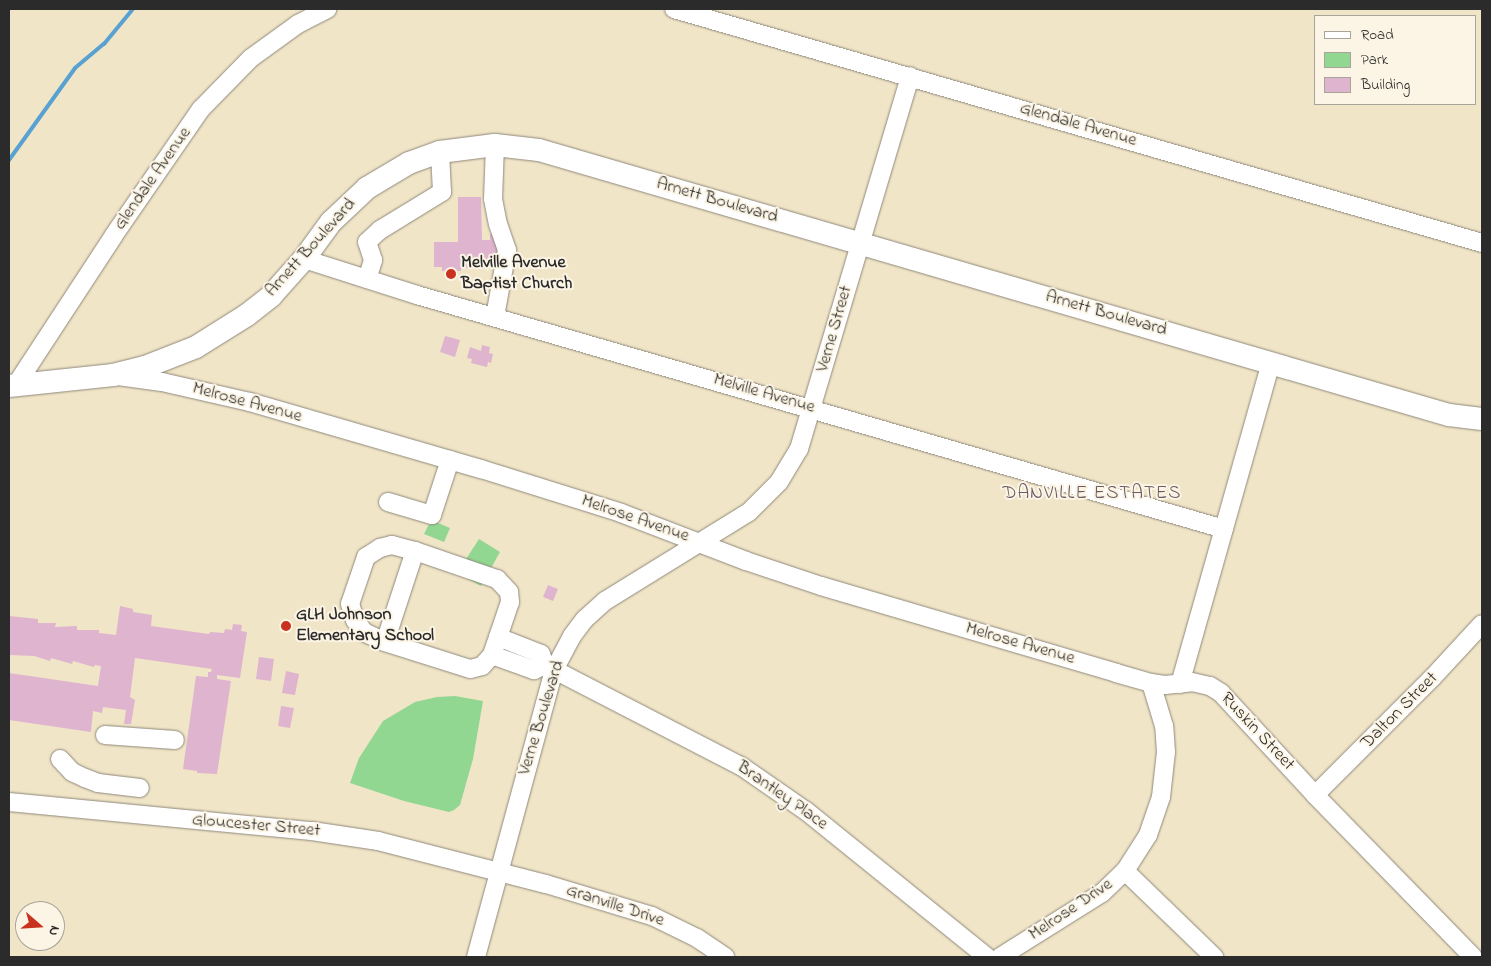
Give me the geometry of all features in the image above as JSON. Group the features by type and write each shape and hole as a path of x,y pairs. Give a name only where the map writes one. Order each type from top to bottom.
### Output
{"main road":[{"name":"Arnett Boulevard","path":"13,386 113,375 174,357 222,333 270,296 304,259 331,222 367,188 409,163 440,152 495,145 539,150 1449,415 1482,419"}],"street":[{"name":"Glendale Avenue","path":"13,386 201,109 251,58 298,24 326,9"},
{"name":"Glendale Avenue","path":"674,9 1482,243"},
{"name":"Verne Street","path":"701,542 749,512 779,482 799,449 910,76"},
{"path":"495,145 493,198 498,224 507,250 495,317"},
{"path":"367,279 373,260 367,242 380,230 442,192 440,152"},
{"name":"Melville Avenue","path":"304,259 495,317 1224,529"},
{"path":"1151,683 1180,684 1271,362"},
{"name":"Melrose Avenue","path":"113,375 219,394 450,460 621,513 701,542 746,561 821,586 1151,683"},
{"path":"388,502 432,515 450,460"},
{"name":"Verne Boulevard","path":"476,957 549,668 585,618 604,600 701,542"},
{"path":"392,545 497,578 509,592 510,602 498,637 492,655 482,666 470,669 385,642 364,632 356,620 350,604 366,557 380,548 392,545"},
{"path":"385,642 415,551"},
{"name":"Dalton Street","path":"1315,795 1434,678 1482,624"},
{"path":"492,655 534,670 549,668 541,654 498,637"},
{"name":"Brantley Place","path":"549,668 694,740 741,766 778,790 987,957"},
{"name":"Ruskin Street","path":"1180,684 1200,682 1216,689 1315,795 1473,957"},
{"name":"Melrose Drive","path":"1000,957 1102,893 1125,870 1148,834 1156,814 1165,775 1166,752 1164,726 1151,683"},
{"path":"105,735 175,740"},
{"path":"60,759 72,772 85,778 98,782 140,788"},
{"name":"Gloucester Street","path":"9,802 341,834 378,841 498,872"},
{"path":"1125,870 1214,957"},
{"name":"Granville Drive","path":"498,872 652,916 697,938 725,957"}],"green space":[{"path":"431,520 450,528 444,542 424,534"},
{"path":"479,539 500,552 481,586 457,573"},
{"path":"455,696 483,701 473,759 460,805 454,810 449,812 404,801 350,783 359,758 383,721 415,702 437,697"}],"building":[{"path":"458,197 481,197 482,240 490,240 490,234 495,234 499,240 500,264 487,265 487,268 461,268 461,271 442,271 442,267 434,267 434,242 458,242"},
{"path":"445,336 460,340 455,357 440,352"},
{"path":"482,345 490,347 489,353 493,354 491,363 488,362 487,367 471,363 472,359 467,358 470,347 481,351"},
{"path":"548,585 558,589 553,601 543,597"},
{"path":"120,606 133,609 133,612 152,615 151,626 209,634 210,632 224,633 225,629 232,630 233,624 242,625 241,631 247,632 240,678 217,675 217,679 231,681 217,774 197,773 197,771 183,769 196,676 208,677 208,672 211,672 212,669 135,658 130,697 135,700 131,724 124,724 126,710 103,707 102,713 93,711 91,732 9,720 9,673 98,686 101,666 95,665 94,667 73,661 72,664 51,658 50,661 34,656 9,655 9,616 38,619 38,623 56,623 55,627 77,626 77,630 99,630 99,633 116,635"},
{"path":"259,657 274,659 271,681 256,679"},
{"path":"286,671 299,674 295,695 282,693"},
{"path":"281,706 294,708 290,728 278,726"}],"waterway":[{"path":"9,160 75,68 104,44 133,9"}],"place":[{"name":"Melville Avenue Baptist Church","path":"451,274"},
{"name":"GLH Johnson Elementary School","path":"286,626"}],"district":[{"name":"DANVILLE ESTATES","path":"1092,494"}]}
